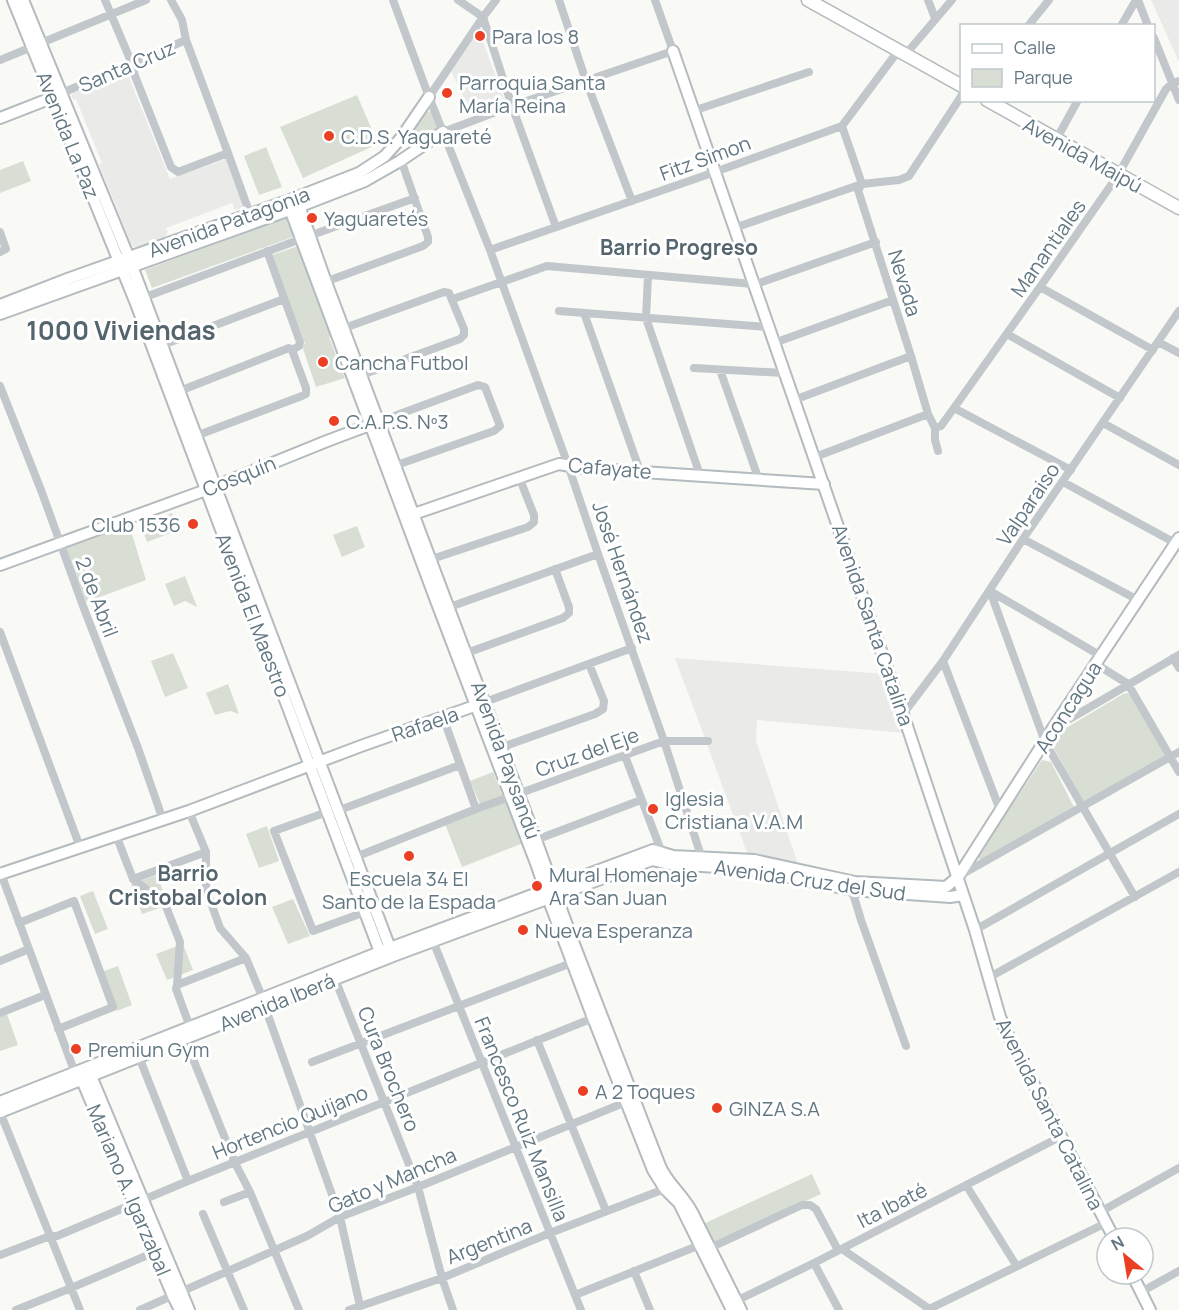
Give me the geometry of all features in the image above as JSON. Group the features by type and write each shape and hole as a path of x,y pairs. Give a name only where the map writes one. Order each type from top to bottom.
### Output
{"main road":[{"name":"Avenida La Paz","path":"13,0 37,45 126,264"},
{"name":"Avenida La Paz","path":"23,0 37,45"},
{"path":"808,0 960,85"},
{"path":"823,0 904,52 960,78"},
{"name":"Avenida Santa Catalina","path":"672,51 903,714 975,930 1000,1017 1108,1226"},
{"name":"Santa Cruz","path":"0,118 58,95"},
{"name":"Avenida Patagonia","path":"0,314 250,214 293,204 359,173 385,156 401,138 429,98"},
{"name":"Avenida Maipú","path":"991,102 1058,137 1179,208"},
{"name":"Avenida Maipú","path":"1003,102 1058,137"},
{"name":"Avenida Patagonia","path":"0,305 126,264 293,204 365,182 443,132"},
{"path":"401,138 412,152"},
{"name":"Avenida Maipú","path":"1120,172 1179,199"},
{"name":"Avenida Paysandú","path":"293,204 550,893 669,1188"},
{"name":"Avenida El Maestro","path":"126,264 387,954"},
{"name":"Cosquín","path":"0,566 210,488 374,423"},
{"name":"Cafayate","path":"409,516 559,464 582,468 824,484"},
{"name":"Aconcagua","path":"958,877 1053,728 1178,542"},
{"name":"Rafaela","path":"0,873 189,811 480,704"},
{"name":"Avenida Cruz del Sud","path":"550,893 653,850 673,856 852,890 950,897 963,895"},
{"name":"Avenida El Maestro","path":"350,859 364,912 387,954"},
{"name":"Avenida Cruz del Sud","path":"550,893 652,860 669,864 754,860 855,882 946,887 958,877"},
{"name":"Avenida Iberá","path":"0,1112 190,1028 335,979 387,954 433,941 550,893"},
{"name":"Avenida Iberá","path":"0,1102 139,1057 264,1003 550,893"},
{"name":"Avenida Paysandú","path":"576,961 593,1018 653,1170 687,1203 705,1246 737,1307"},
{"name":"Mariano A. Igarzabal","path":"84,1074 177,1294 180,1310"},
{"name":"Mariano A. Igarzabal","path":"139,1202 155,1252 177,1294 189,1310"},
{"path":"1138,1286 1150,1310"}],"street":[{"path":"105,0 171,167 178,172 228,153"},
{"path":"0,60 146,0"},
{"path":"171,0 182,20 186,40 250,214"},
{"path":"393,0 429,98"},
{"path":"458,0 483,17 512,106 556,227"},
{"path":"429,98 495,0"},
{"path":"559,0 586,81 632,201"},
{"name":"Avenida Santa Catalina","path":"655,0 672,51"},
{"path":"928,0 935,18"},
{"path":"842,126 904,52 952,0"},
{"path":"1030,24 1049,0"},
{"path":"1122,24 1137,0"},
{"path":"1137,0 1147,24"},
{"name":"Santa Cruz","path":"58,95 186,40"},
{"path":"1155,40 1176,82 1179,100"},
{"path":"443,132 672,51"},
{"path":"693,111 809,72"},
{"name":"Manantiales","path":"935,428 941,426 1040,288 1120,172 1166,89 1176,82"},
{"name":"José Hernández","path":"429,98 490,250 568,465 664,741 703,861"},
{"path":"734,228 862,184 899,180 909,176 960,98"},
{"path":"1058,137 1077,102"},
{"name":"Fitz Simon","path":"490,250 842,126"},
{"name":"Nevada","path":"842,126 862,184 858,190 928,414 935,428 938,451"},
{"path":"322,283 423,246 428,242 401,160"},
{"path":"139,299 415,198"},
{"path":"0,232 6,249 0,252"},
{"path":"451,296 547,266 753,284 876,242"},
{"path":"175,393 299,345 300,342 267,251"},
{"path":"648,275 646,318 700,475"},
{"path":"1040,288 1153,350"},
{"path":"339,330 444,292 451,296 464,329 464,335 460,339 357,377"},
{"path":"158,347 284,299"},
{"path":"774,343 893,300"},
{"path":"559,311 768,327"},
{"name":"Valparaiso","path":"903,714 943,661 1023,539 1179,311"},
{"path":"584,313 640,471"},
{"path":"1007,334 1120,398"},
{"path":"1158,342 1179,353"},
{"path":"191,438 306,394 306,388 291,349"},
{"path":"794,400 911,356"},
{"path":"694,368 784,373"},
{"path":"720,370 759,480"},
{"name":"Cosquín","path":"374,423 478,385 484,387 500,426 494,431 391,467"},
{"name":"2 de Abril","path":"0,386 138,748 163,820"},
{"path":"954,408 1071,470"},
{"path":"815,457 928,414"},
{"path":"1103,423 1179,465"},
{"path":"426,561 528,527 534,522 534,515 519,477"},
{"path":"1063,482 1178,542"},
{"path":"1023,539 1138,600"},
{"path":"444,609 598,554"},
{"path":"462,655 563,618 569,613 569,607 555,569"},
{"path":"990,591 1099,660 1128,684 1179,772"},
{"path":"990,591 1045,742 1135,897"},
{"path":"0,632 80,847"},
{"name":"Rafaela","path":"480,704 632,648"},
{"path":"1053,728 1176,656 1179,668"},
{"path":"943,661 1000,810"},
{"path":"497,749 596,714 603,709 604,701 589,664"},
{"path":"443,717 476,809"},
{"name":"Cruz del Eje","path":"350,859 476,809 664,741 708,741"},
{"path":"958,877 1179,752"},
{"path":"625,756 662,853"},
{"path":"364,912 313,931 274,831 460,765"},
{"path":"532,842 641,800"},
{"path":"189,811 206,852 206,889 220,928 246,958 340,1217 360,1306"},
{"path":"975,930 1179,814"},
{"path":"116,835 134,879 165,904 180,942 176,989 190,1028"},
{"path":"134,879 206,852"},
{"path":"988,978 1179,872"},
{"path":"0,873 58,1029 84,1074"},
{"path":"852,890 906,1046"},
{"path":"19,923 74,901 113,1007 58,1029"},
{"name":"Francesco Ruiz Mansilla","path":"433,941 581,1310"},
{"path":"0,961 29,950"},
{"path":"177,985 246,958"},
{"path":"312,1062 576,961"},
{"name":"Cura Brochero","path":"335,979 418,1187 442,1278 453,1310"},
{"path":"0,1013 45,994"},
{"name":"Hortencio Quijano","path":"0,1255 50,1236 57,1236 593,1018"},
{"path":"185,1039 299,1310"},
{"path":"537,1040 606,1211"},
{"path":"139,1057 189,1181"},
{"name":"Gato y Mancha","path":"140,1310 307,1236 340,1217 626,1102"},
{"path":"0,1112 80,1310"},
{"name":"Ita Ibaté","path":"737,1307 814,1263 1062,1136"},
{"path":"1100,1212 1179,1168"},
{"path":"966,1185 1016,1265"},
{"name":"Argentina","path":"349,1310 442,1278 550,1233 669,1188"},
{"path":"224,1202 250,1192"},
{"path":"575,1295 705,1246 801,1205 810,1205 816,1209 840,1250 929,1310 1016,1265 1106,1223"},
{"path":"203,1214 244,1310"},
{"path":"16,1310 155,1252"},
{"path":"814,1263 839,1310"},
{"path":"634,1271 650,1310"},
{"path":"1141,1293 1179,1271"}],"shaded area":[{"path":"1151,0 1179,0 1179,62"},
{"path":"476,35 481,36 505,102 472,114 451,71"},
{"path":"126,70 170,179 226,159 244,207 235,210 232,203 166,228 168,232 165,237 138,248 132,246 99,164 102,163 76,99 73,100 71,94"},
{"path":"675,658 885,674 905,733 757,720 756,741 798,864 748,855"}],"green space":[{"name":"C.D.S. Yaguareté","path":"357,95 378,144 303,178 280,127"},
{"path":"431,111 437,127 436,133 415,146 411,144 408,136 427,112"},
{"path":"266,147 282,187 259,195 244,156"},
{"path":"23,161 31,181 0,193 0,170"},
{"path":"286,218 293,237 152,288 145,270"},
{"path":"298,246 332,336 329,337 345,378 316,387 302,346 305,344 272,255"},
{"path":"172,513 179,530 147,542 141,525"},
{"path":"128,521 146,580 86,602 66,546"},
{"path":"357,526 365,547 342,557 333,535"},
{"path":"185,576 197,607 185,601 174,606 165,584"},
{"path":"173,653 188,688 165,697 151,661"},
{"path":"228,684 239,714 230,711 215,715 206,693"},
{"path":"1128,693 1164,753 1164,757 1086,802 1052,745 1052,739 1056,734"},
{"path":"1042,760 1051,762 1074,807 982,860 977,858"},
{"path":"493,772 503,797 481,806 470,781"},
{"path":"509,799 526,842 462,867 445,824"},
{"path":"267,826 279,861 259,868 246,834"},
{"path":"157,875 168,905 142,914 131,884"},
{"path":"93,891 108,929 95,934 80,896"},
{"path":"293,899 310,936 288,944 272,907"},
{"path":"183,944 193,970 167,980 156,954"},
{"path":"118,966 132,1005 117,1011 104,971"},
{"path":"7,1014 18,1045 0,1051 0,1017"},
{"path":"812,1174 821,1194 713,1244 703,1224"}],"place":[{"name":"Para los 8","path":"480,36"},
{"name":"Parroquia Santa María Reina","path":"447,93"},
{"name":"C.D.S. Yaguareté","path":"329,136"},
{"name":"Yaguaretés","path":"312,218"},
{"name":"Cancha Futbol","path":"323,362"},
{"name":"C.A.P.S. Nº3","path":"334,421"},
{"name":"Club 1536","path":"193,524"},
{"name":"Iglesia Cristiana V.A.M","path":"653,809"},
{"name":"Escuela 34 El Santo de la Espada","path":"409,856"},
{"name":"Mural Homenaje Ara San Juan","path":"537,886"},
{"name":"Nueva Esperanza","path":"523,930"},
{"name":"Premiun Gym","path":"76,1049"},
{"name":"A 2 Toques","path":"583,1091"},
{"name":"GINZA S.A","path":"717,1108"}],"district":[{"name":"Barrio Progreso","path":"679,247"},
{"name":"1000 Viviendas","path":"121,330"},
{"name":"Barrio Cristobal Colon","path":"188,885"}]}
